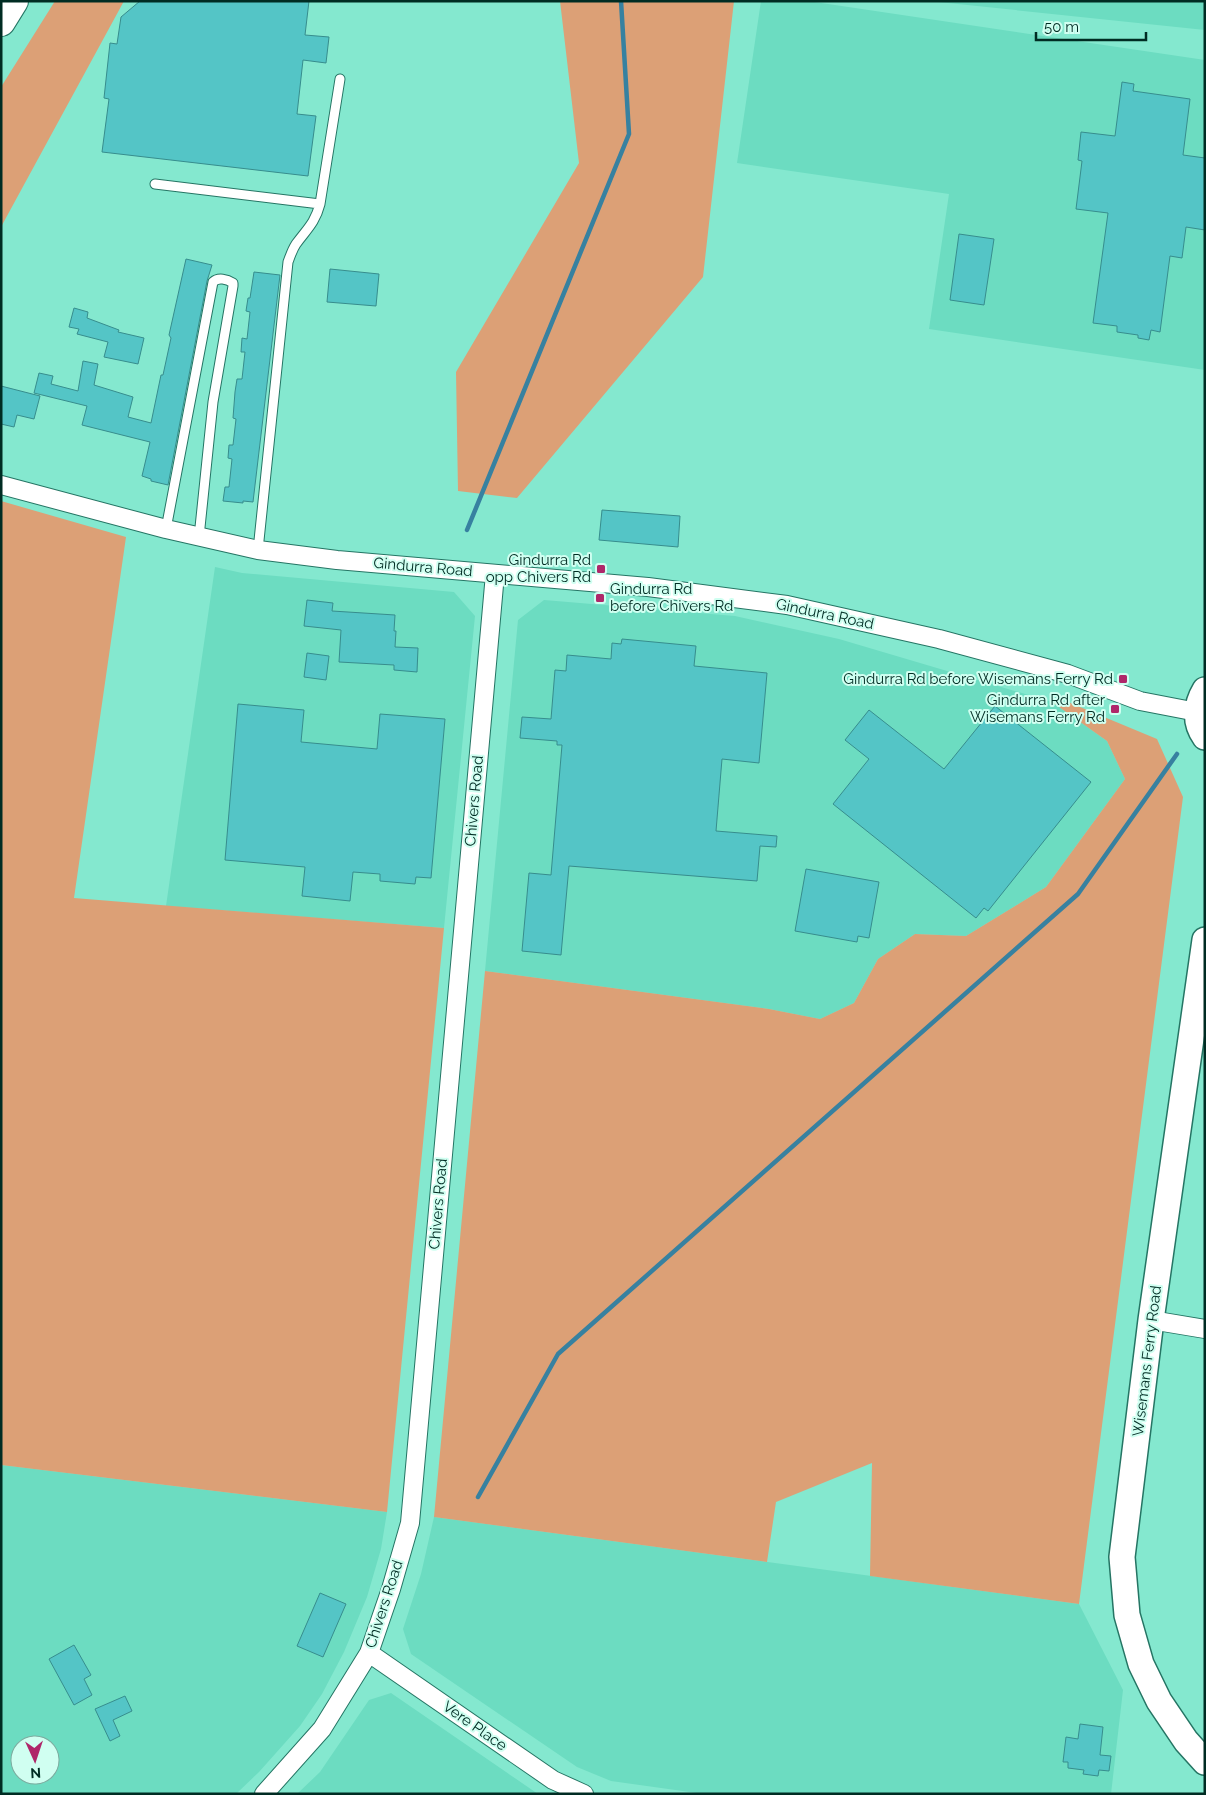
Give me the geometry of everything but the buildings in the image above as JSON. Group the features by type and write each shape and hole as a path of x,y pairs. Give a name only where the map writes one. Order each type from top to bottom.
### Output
{"highway":[{"path":"1,22 14,1"}],"main road":[{"path":"1201,701 1198,724 1205,737"},
{"name":"Wisemans Ferry Road","path":"1205,940 1152,1320 1122,1557 1128,1615 1140,1664 1159,1701 1186,1741 1205,1762"}],"street":[{"name":"Gindurra Road","path":"1,486 166,529 258,550 337,560 648,587 787,605 940,640 1068,674 1140,700 1201,701"},
{"name":"Chivers Road","path":"264,1794 322,1729 368,1653 391,1590 410,1523 494,574"},
{"path":"1152,1320 1205,1329"},
{"name":"Vere Place","path":"368,1653 553,1780 584,1794"}],"lane":[{"path":"258,550 288,262 295,246 310,229 320,204 340,78"},
{"path":"155,184 320,204"},
{"path":"166,529 213,282 220,279 230,281 233,283 233,286 213,402 199,537"}],"shaded area":[{"path":"55,1 124,1 1,227 1,87"},
{"path":"560,1 734,1 703,277 517,498 458,491 456,372 579,163"},
{"path":"761,1 808,1 1205,60 1205,370 929,329 949,194 737,163"},
{"path":"929,1 1205,1 1205,30"},
{"path":"1,501 126,537 74,898 444,928 387,1512 1,1465"},
{"path":"215,567 242,573 454,592 475,616 444,928 166,906"},
{"path":"544,600 735,616 839,639 1052,702 1107,741 1125,779 1046,887 966,936 915,934 878,959 854,1003 820,1019 769,1009 485,971 518,620"},
{"path":"1052,702 1068,702 1157,739 1183,797 1079,1604 870,1576 872,1463 776,1502 767,1562 434,1517 485,971 769,1009 820,1019 854,1003 878,959 915,934 966,936 1046,887 1125,779 1107,741"},
{"path":"1,1465 387,1512 381,1549 367,1597 344,1652 322,1694 300,1726 259,1772 236,1794 1,1794"},
{"path":"434,1517 1079,1604 1123,1690 1111,1794 704,1794 611,1781 577,1767 411,1654 403,1629 421,1574"},
{"path":"391,1693 538,1794 297,1794 320,1772 369,1700"}],"waterway":[{"path":"467,530 629,134 621,1"},
{"path":"478,1497 558,1354 1078,894 1177,754"}],"place":[{"name":"Gindurra Rd opp Chivers Rd","path":"601,569"},
{"name":"Gindurra Rd before Chivers Rd","path":"600,598"},
{"name":"Gindurra Rd before Wisemans Ferry Rd","path":"1123,679"},
{"name":"Gindurra Rd after Wisemans Ferry Rd","path":"1115,709"}]}
